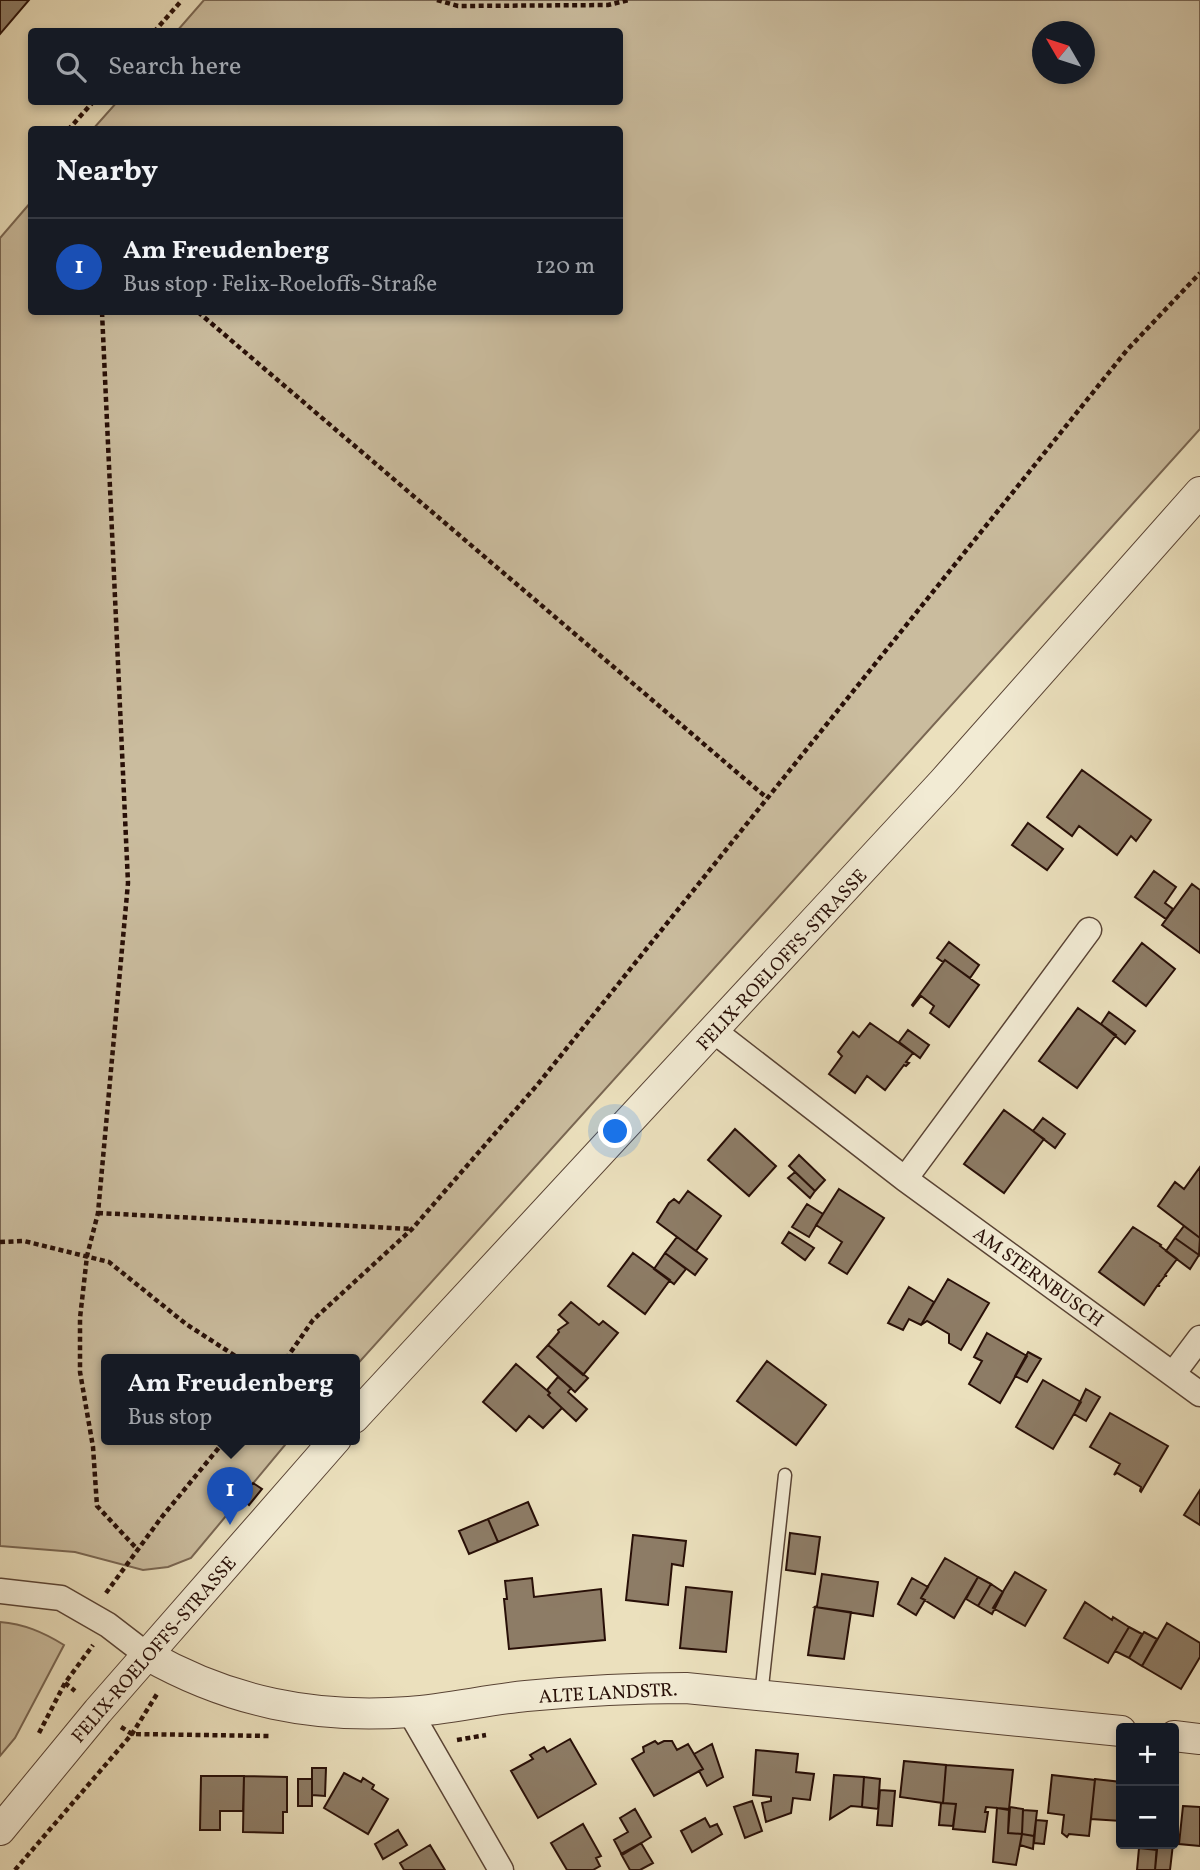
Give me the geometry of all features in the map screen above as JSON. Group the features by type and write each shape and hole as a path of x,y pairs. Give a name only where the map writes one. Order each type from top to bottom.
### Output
{"street":[{"name":"FELIX-ROELOFFS-STRASSE","path":"360,1412 943,782 1200,492"},
{"path":"905,1179 1089,930"},
{"name":"AM STERNBUSCH","path":"714,1031 905,1179 1200,1394"},
{"path":"1173,1374 1200,1338"},
{"name":"FELIX-ROELOFFS-STRASSE","path":"0,1830 98,1711 331,1445"},
{"path":"0,1591 61,1598 99,1620 147,1655"},
{"name":"ALTE LANDSTR.","path":"147,1655 174,1670 234,1694 268,1704 354,1713 410,1712 524,1696 621,1688 686,1688 1116,1731"},
{"path":"410,1712 501,1870"},
{"path":"1179,1737 1200,1739"}],"lane":[{"path":"761,1697 785,1475"}],"path":[{"path":"158,28 182,0"},
{"path":"437,0 458,6 608,5 629,0"},
{"path":"72,126 90,105"},
{"path":"289,1354 313,1320 412,1230 538,1084 1127,351 1200,273"},
{"path":"102,315 128,883 98,1213 87,1256 79,1318 80,1373 93,1447 97,1506 138,1550"},
{"path":"202,315 767,798"},
{"path":"98,1213 412,1230"},
{"path":"0,1242 24,1241 108,1262 186,1324 232,1354"},
{"path":"37,1737 138,1550 221,1445"},
{"path":"65,1683 98,1711 132,1734 274,1736"},
{"path":"15,1870 132,1734"},
{"path":"428,1746 489,1734"}],"shaded area":[{"path":"204,0 1200,0 1200,429 360,1361 360,1354 101,1354 101,1445 285,1445 191,1558 168,1567 143,1570 75,1552 0,1546 0,238 28,205 28,315 623,315 623,126 96,126 114,105 623,105 623,28 180,28"},
{"path":"0,1622 33,1629 64,1645 15,1738 0,1756"}],"building":[{"path":"0,0 29,0 0,34"},
{"path":"1082,770 1151,820 1136,841 1131,836 1117,855 1079,826 1072,836 1047,817"},
{"path":"1028,823 1063,849 1047,870 1012,845"},
{"path":"1154,871 1176,887 1165,903 1173,909 1166,919 1135,897"},
{"path":"1192,884 1200,890 1200,953 1162,925"},
{"path":"949,942 979,965 970,978 945,960 943,962 937,958"},
{"path":"1142,943 1175,969 1146,1006 1113,981"},
{"path":"945,960 979,985 949,1027 930,1013 934,1006 921,996 912,1005"},
{"path":"1078,1008 1116,1035 1077,1088 1039,1061"},
{"path":"1109,1012 1135,1031 1125,1044 1101,1024"},
{"path":"870,1023 913,1053 906,1062 909,1063 904,1065 885,1090 867,1076 855,1093 829,1074 842,1056 838,1052 853,1032 859,1037"},
{"path":"908,1030 929,1045 920,1058 899,1042"},
{"path":"1004,1110 1044,1139 1004,1193 964,1164"},
{"path":"1043,1118 1065,1134 1055,1148 1033,1131"},
{"path":"735,1129 776,1166 749,1196 708,1160"},
{"path":"799,1155 825,1180 815,1191 789,1166"},
{"path":"1200,1167 1200,1238 1158,1206 1175,1182 1184,1189"},
{"path":"795,1172 815,1191 810,1198 788,1178"},
{"path":"839,1189 884,1218 847,1274 829,1263 842,1242 816,1225"},
{"path":"688,1191 721,1216 696,1251 657,1222 669,1203 674,1199 679,1203"},
{"path":"807,1204 823,1214 809,1237 792,1227"},
{"path":"1184,1226 1200,1238 1199,1255 1175,1238"},
{"path":"1133,1227 1177,1259 1144,1305 1099,1272"},
{"path":"789,1232 814,1248 805,1260 782,1243"},
{"path":"677,1237 707,1259 695,1275 665,1253"},
{"path":"1175,1238 1199,1255 1190,1269 1166,1251"},
{"path":"633,1253 670,1280 645,1314 608,1286"},
{"path":"665,1253 686,1269 674,1284 654,1269"},
{"path":"948,1279 989,1303 961,1350 949,1343 949,1334 927,1321 921,1325"},
{"path":"909,1287 934,1302 921,1325 909,1319 903,1330 888,1323"},
{"path":"571,1302 599,1325 603,1321 618,1333 583,1375 548,1345 558,1330 568,1323 559,1315"},
{"path":"987,1333 1027,1356 1000,1403 969,1384 982,1361 974,1357"},
{"path":"548,1345 588,1378 575,1392 537,1357"},
{"path":"1028,1352 1041,1359 1027,1382 1015,1376"},
{"path":"767,1361 826,1405 796,1445 737,1401"},
{"path":"516,1364 550,1393 548,1395 562,1408 543,1428 529,1416 516,1431 483,1402"},
{"path":"558,1377 571,1388 568,1392 587,1409 576,1421 548,1395 550,1393 547,1390"},
{"path":"1043,1380 1081,1402 1053,1449 1016,1427"},
{"path":"1086,1389 1100,1397 1086,1421 1074,1414"},
{"path":"1110,1413 1168,1446 1141,1492 1141,1487 1117,1473 1114,1475 1120,1464 1090,1447"},
{"path":"253,1483 262,1489 249,1505 241,1498"},
{"path":"1200,1490 1200,1525 1184,1515"},
{"path":"528,1502 538,1525 498,1542 488,1519"},
{"path":"488,1519 498,1542 469,1554 459,1531"},
{"path":"790,1533 820,1537 815,1574 786,1570"},
{"path":"633,1535 686,1541 683,1566 672,1564 668,1605 626,1600"},
{"path":"945,1558 978,1577 954,1618 921,1598"},
{"path":"1015,1572 1046,1590 1025,1626 993,1608"},
{"path":"822,1574 878,1582 873,1616 815,1607"},
{"path":"978,1577 991,1584 978,1606 966,1599"},
{"path":"532,1578 534,1597 601,1589 605,1640 509,1649 505,1581"},
{"path":"912,1578 928,1587 921,1598 925,1600 916,1615 898,1604"},
{"path":"991,1584 1003,1592 992,1614 978,1606"},
{"path":"686,1587 732,1592 726,1652 680,1648"},
{"path":"1085,1602 1112,1620 1113,1617 1129,1627 1108,1663 1064,1638"},
{"path":"815,1607 851,1612 844,1659 808,1655"},
{"path":"1167,1623 1200,1643 1200,1657 1181,1689 1142,1666"},
{"path":"1129,1627 1142,1634 1129,1658 1115,1651"},
{"path":"1144,1632 1157,1639 1142,1666 1129,1658"},
{"path":"570,1739 596,1784 538,1818 511,1771 533,1759 530,1755 544,1747 547,1752"},
{"path":"655,1741 658,1744 672,1741 677,1750 688,1744 703,1769 654,1796 632,1759 644,1752 643,1747"},
{"path":"712,1744 723,1777 707,1786 699,1771 703,1769 694,1754"},
{"path":"756,1750 798,1754 796,1772 814,1774 810,1800 793,1798 791,1813 766,1822 762,1803 771,1801 771,1797 753,1795"},
{"path":"904,1761 946,1765 943,1803 900,1797"},
{"path":"946,1765 1013,1770 1009,1809 986,1807 985,1812 988,1812 985,1832 953,1829 956,1804 943,1803"},
{"path":"312,1768 326,1768 325,1796 312,1795"},
{"path":"344,1773 361,1782 363,1778 374,1785 372,1789 388,1799 368,1834 324,1808"},
{"path":"834,1775 864,1777 862,1807 851,1806 830,1819"},
{"path":"1052,1775 1095,1780 1089,1836 1069,1834 1067,1837 1062,1833 1064,1815 1048,1813"},
{"path":"201,1776 244,1776 243,1811 220,1811 220,1830 200,1830"},
{"path":"244,1776 287,1777 287,1812 283,1812 283,1833 243,1832"},
{"path":"864,1777 880,1779 878,1809 862,1807"},
{"path":"298,1779 312,1779 312,1806 298,1806"},
{"path":"1095,1779 1116,1781 1116,1821 1091,1819"},
{"path":"880,1790 895,1791 892,1826 877,1825"},
{"path":"752,1801 762,1831 745,1838 734,1807"},
{"path":"941,1803 956,1804 953,1826 939,1825"},
{"path":"1183,1806 1200,1807 1200,1846 1179,1844"},
{"path":"1010,1807 1023,1809 1022,1834 1008,1833"},
{"path":"997,1808 1009,1810 1008,1833 1022,1834 1016,1865 993,1862"},
{"path":"635,1809 651,1837 622,1855 614,1840 628,1832 620,1818"},
{"path":"1023,1810 1037,1811 1034,1836 1022,1834"},
{"path":"705,1818 710,1827 717,1824 722,1834 692,1852 681,1831"},
{"path":"1036,1820 1047,1821 1044,1844 1034,1843"},
{"path":"583,1824 601,1856 596,1858 600,1866 593,1870 567,1870 551,1843"},
{"path":"398,1830 407,1845 383,1859 375,1844"},
{"path":"1022,1834 1034,1836 1033,1849 1020,1845"},
{"path":"641,1843 653,1863 640,1870 630,1870 621,1854"},
{"path":"430,1845 445,1870 404,1870 400,1863"},
{"path":"1139,1849 1157,1850 1155,1870 1137,1870"},
{"path":"1157,1849 1172,1849 1170,1870 1155,1870"}],"place":[{"name":"Am Freudenberg","path":"230,1525"}]}
